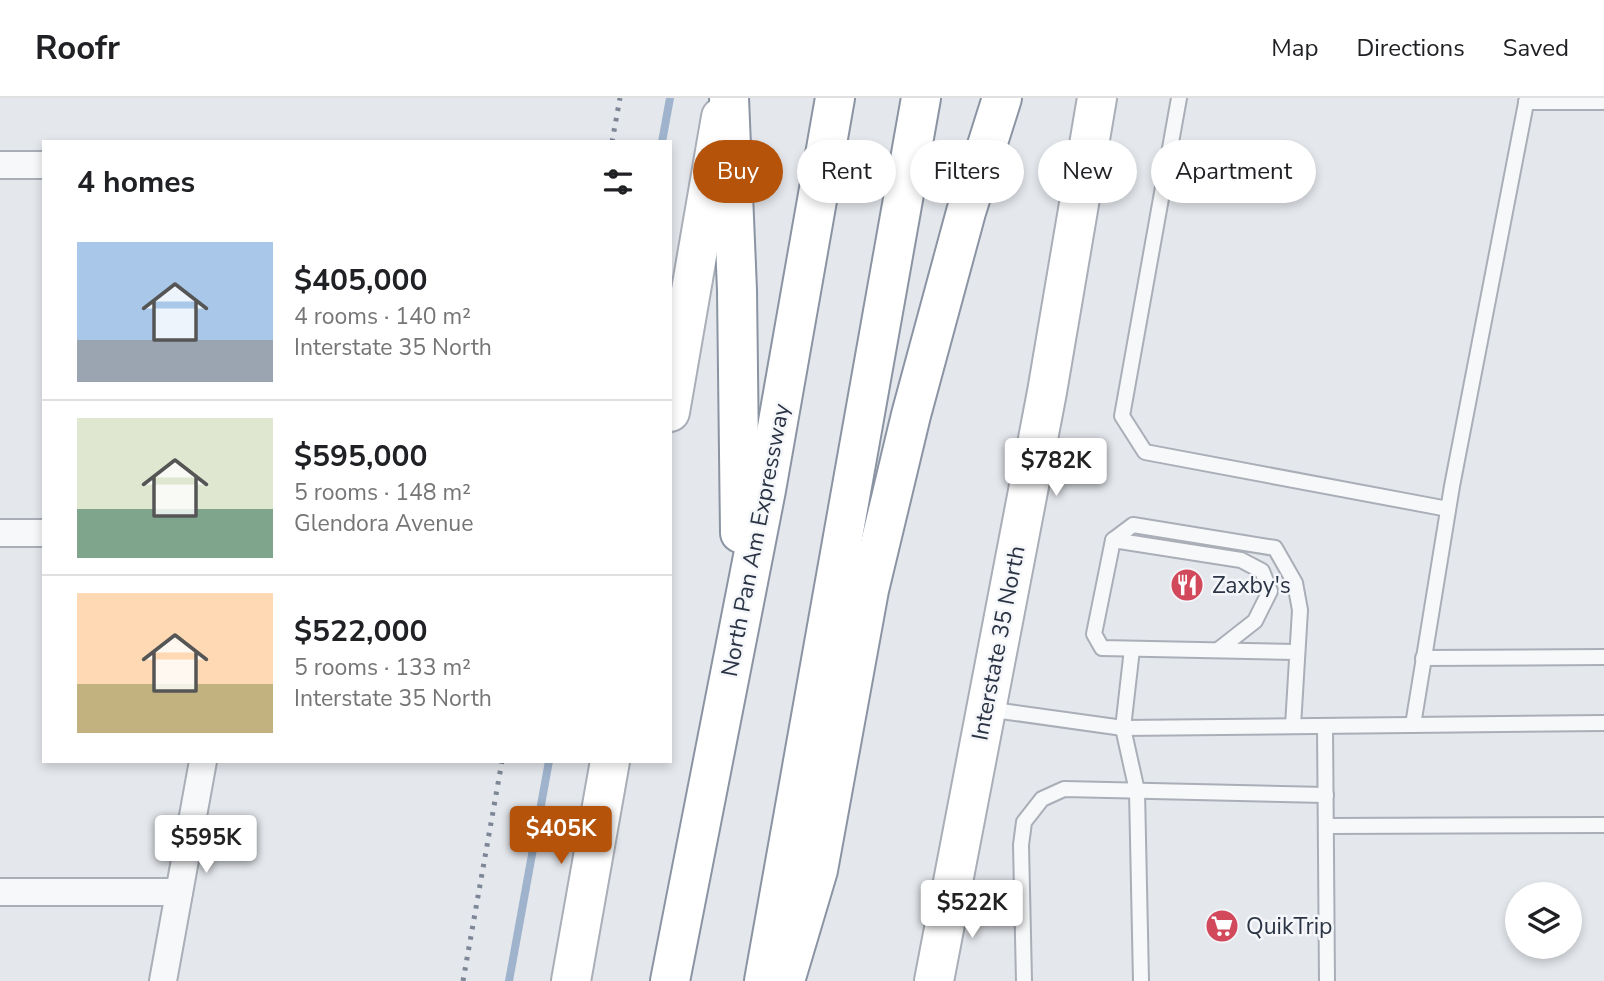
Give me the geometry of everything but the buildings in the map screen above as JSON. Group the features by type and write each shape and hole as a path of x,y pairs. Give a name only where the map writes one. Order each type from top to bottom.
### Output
{"main road":[{"path":"672,401 727,98"},
{"path":"727,98 737,290 741,612"},
{"name":"North Pan Am Expressway","path":"670,981 766,490 835,98"},
{"path":"764,981 921,98"},
{"path":"785,981 818,870 869,590 907,428 962,225 1002,98"},
{"name":"Interstate 35 North","path":"934,981 1047,392 1097,98"},
{"path":"571,981 610,763"}],"street":[{"path":"0,165 42,165"},
{"path":"0,533 42,533"},
{"path":"163,981 203,763"},
{"path":"0,892 179,892"}],"lane":[{"path":"1179,98 1122,416 1145,452 1448,509"},
{"path":"1413,725 1448,509 1527,100 1604,102"},
{"path":"1293,726 1300,610 1295,583 1275,548 1133,525 1113,540 1094,634 1102,648 1296,652"},
{"path":"1113,540 1241,560 1262,571 1269,591 1255,621 1218,650"},
{"path":"1132,649 1123,728 1138,791 1141,981"},
{"path":"1423,657 1604,657"},
{"path":"985,708 1123,728 1604,723"},
{"path":"1325,726 1327,981"},
{"path":"1024,981 1021,845 1024,822 1042,799 1064,789 1326,795"},
{"path":"1326,826 1604,825"}],"waterway":[{"path":"662,140 670,98"},
{"path":"509,981 549,763"}],"railway":[{"path":"612,140 620,98"},
{"path":"463,981 502,763"}],"place":[{"name":"Zaxby's","path":"1187,585"},
{"name":"QuikTrip","path":"1222,926"}]}
